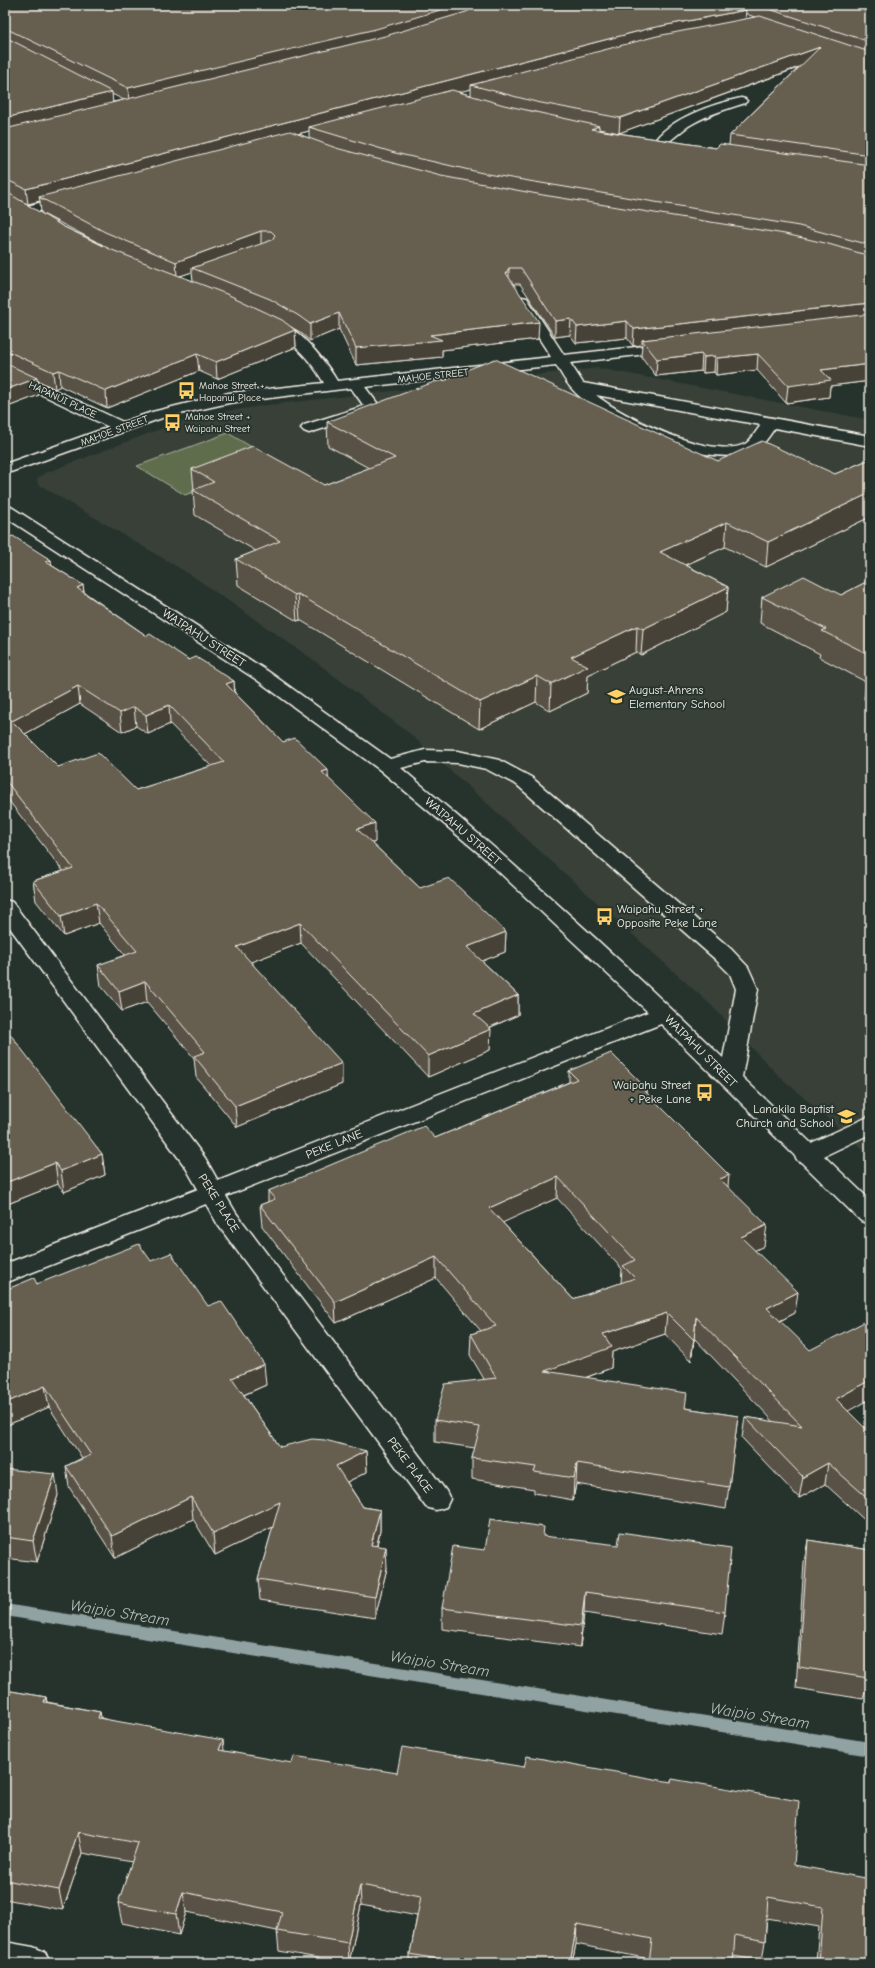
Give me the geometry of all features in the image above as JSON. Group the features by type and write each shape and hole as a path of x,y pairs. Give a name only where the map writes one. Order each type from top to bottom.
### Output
{"street":[{"path":"659,143 678,126 702,113 741,101"},
{"path":"643,141 675,146"},
{"path":"25,211 81,196"},
{"path":"12,202 44,222"},
{"path":"514,288 578,387 599,405 630,423 679,444 708,451 735,451 751,448 770,423"},
{"path":"256,317 289,332 307,347 323,368 333,386"},
{"name":"MAHOE STREET","path":"5,469 157,415 229,398 688,345"},
{"name":"HAPANUI PLACE","path":"5,371 122,427"},
{"path":"310,428 381,407 355,383"},
{"path":"578,387 870,441"},
{"name":"WAIPAHU STREET","path":"5,510 263,676 387,766 488,851 664,1014 806,1155 870,1216"},
{"path":"387,766 425,756 458,757 492,764 524,781 723,954 740,972 747,988 730,1080"},
{"name":"PEKE PLACE","path":"5,906 196,1164 227,1219 436,1499"},
{"name":"PEKE LANE","path":"5,1274 664,1014"},
{"path":"806,1155 870,1124"},
{"path":"5,1958 33,1963"}],"shaded area":[{"name":"August-Ahrens Elementary School","path":"598,368 870,420 870,1155 779,1076 711,1005 410,734 315,661 191,575 38,484 37,479 43,474 183,421 222,412 267,405"}],"green space":[{"path":"228,433 277,462 185,495 137,466"}],"building":[{"path":"5,5 457,5 376,29 128,88 5,28"},
{"path":"478,5 736,5 746,10 651,28 26,189 5,179 5,129 385,36 466,12"},
{"path":"758,5 870,5 870,42 766,8"},
{"path":"760,16 870,52 870,155 730,135 820,47 620,118 536,102 471,85 657,36"},
{"path":"5,37 112,92 5,118"},
{"path":"452,90 504,105 599,126 591,129 716,148 720,144 870,165 870,245 799,226 487,174 395,153 309,127"},
{"path":"290,131 336,148 441,176 543,195 785,234 825,243 870,256 870,271 867,272 870,275 870,303 634,329 627,321 577,327 571,319 555,321 521,268 509,268 506,273 539,322 430,335 442,340 356,348 339,313 310,324 270,299 192,268 272,240 275,235 271,231 261,231 176,262 105,232 39,197"},
{"path":"5,191 62,226 112,250 229,295 282,320 295,330 216,362 197,354 106,391 59,370 53,372 5,350"},
{"path":"870,314 870,364 821,370 831,380 788,386 758,354 717,358 715,356 704,357 702,354 657,359 642,340"},
{"path":"495,359 718,461 762,441 835,474 870,459 870,493 768,542 727,522 660,552 728,587 643,629 637,626 571,657 588,666 551,684 537,676 480,702 298,594 295,595 236,559 280,541 193,490 214,482 192,469 253,446 324,485 395,458 327,422 434,382 447,380 456,374"},
{"path":"5,363 37,378 5,390"},
{"path":"5,536 7,538 13,536 51,560 46,562 83,585 77,588 147,636 150,634 189,660 196,657 234,681 226,684 283,742 295,738 328,770 322,772 375,823 357,829 420,888 449,878 506,932 467,947 518,995 474,1014 491,1029 428,1056 300,923 237,947 342,1063 235,1106 194,1056 205,1052 145,981 119,991 98,965 137,951 96,903 61,916 33,881 73,868 6,781 5,782","holes":["78,686 120,713 134,707 146,715 169,705 224,762 136,790 98,753 58,767 12,721"]},
{"path":"804,576 841,595 870,580 870,655 822,631 826,629 762,597"},
{"path":"10,1034 102,1154 61,1171 55,1163 5,1183 5,1036"},
{"path":"611,1053 647,1089 644,1090 729,1175 720,1179 767,1225 741,1237 798,1292 767,1308 810,1350 870,1319 870,1380 836,1399 870,1433 870,1500 828,1463 803,1477 745,1417 802,1426 696,1317 694,1340 667,1313 603,1334 612,1347 545,1371 687,1393 685,1408 738,1416 729,1487 577,1463 574,1478 534,1472 536,1467 472,1458 480,1427 435,1420 445,1384 496,1378 471,1334 496,1326 436,1257 335,1302 260,1205 275,1199 268,1191 424,1126 435,1138 577,1079 569,1071","holes":["558,1177 635,1260 623,1266 635,1278 573,1299 489,1208"]},
{"path":"139,1244 151,1261 171,1253 208,1306 221,1301 264,1364 232,1378 280,1447 312,1439 325,1440 366,1451 336,1466 363,1507 380,1510 371,1545 386,1547 375,1597 258,1579 280,1502 213,1533 191,1497 112,1536 66,1466 91,1455 45,1386 5,1403 5,1290 34,1278 37,1284"},
{"path":"5,1469 55,1474 33,1541 5,1537"},
{"path":"490,1519 544,1527 543,1536 618,1545 620,1532 731,1548 725,1612 585,1592 581,1626 442,1608 453,1546 485,1550"},
{"path":"808,1540 870,1550 870,1668 868,1667 868,1678 799,1667"},
{"path":"5,1690 46,1697 44,1702 100,1712 98,1718 223,1740 219,1750 292,1763 294,1756 397,1773 402,1747 524,1767 527,1756 671,1782 672,1779 799,1801 794,1865 870,1879 870,1963 819,1963 823,1907 768,1897 765,1941 735,1935 733,1963 649,1963 652,1939 577,1924 570,1963 460,1963 410,1954 421,1896 360,1885 348,1943 277,1931 282,1912 183,1892 176,1914 118,1903 138,1843 78,1832 59,1890 5,1880"},
{"path":"801,1961 813,1963 800,1963"}],"waterway":[{"name":"Waipio Stream","path":"5,1610 870,1749"}],"place":[{"name":"Mahoe Street + Hapanui Place","path":"186,391"},
{"name":"Mahoe Street + Waipahu Street","path":"172,422"},
{"name":"August-Ahrens Elementary School","path":"616,697"},
{"name":"Waipahu Street + Opposite Peke Lane","path":"604,916"},
{"name":"Waipahu Street + Peke Lane","path":"704,1092"},
{"name":"Lanakila Baptist Church and School","path":"847,1116"}]}
